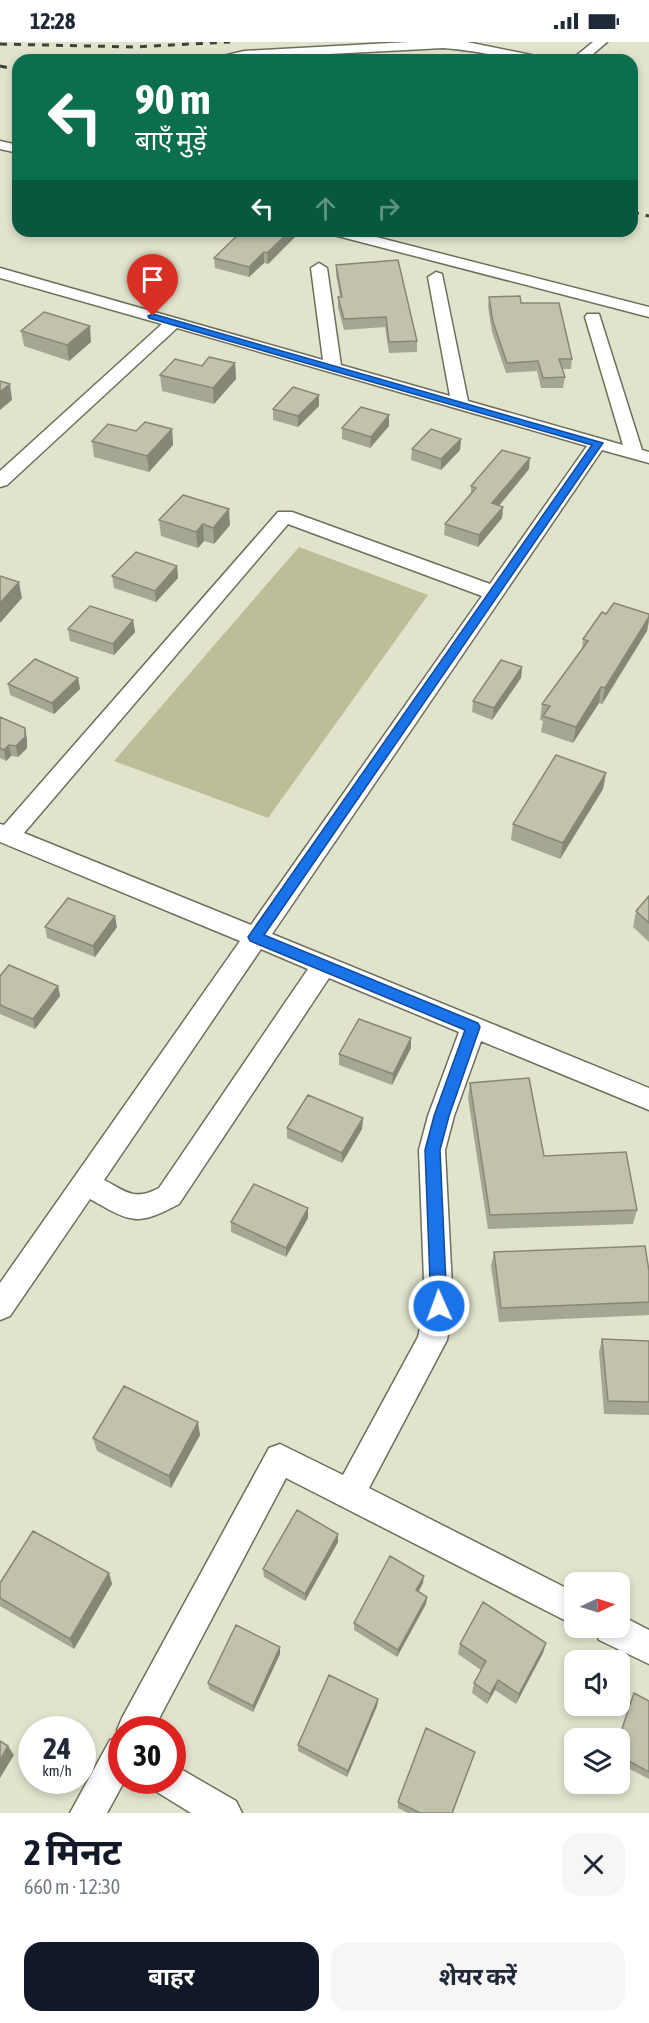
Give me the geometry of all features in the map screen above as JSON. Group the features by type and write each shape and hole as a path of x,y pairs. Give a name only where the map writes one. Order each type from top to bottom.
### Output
{"street":[{"path":"585,54 600,42"},
{"path":"275,54 430,44 463,45 507,54"},
{"path":"418,54 430,44"},
{"path":"358,237 649,312"},
{"path":"319,268 333,368"},
{"path":"0,273 642,455"},
{"path":"436,277 460,404"},
{"path":"593,317 642,455"},
{"path":"0,481 174,322"},
{"path":"0,1307 598,443"},
{"path":"494,593 285,516 4,834 649,1099"},
{"path":"85,1183 127,1206 146,1208 169,1196 324,965"},
{"path":"349,1494 432,1340 439,1306 432,1150 441,1116 473,1027"},
{"path":"142,1716 280,1459 564,1604"},
{"path":"630,1638 649,1647"},
{"path":"88,1813 108,1776"},
{"path":"186,1790 224,1813"}],"green space":[{"path":"299,547 428,595 268,818 114,761"}],"building":[{"path":"236,237 284,237 249,267 214,258"},
{"path":"398,260 417,341 389,342 386,317 344,319 338,297 342,297 336,265"},
{"path":"520,296 521,303 559,303 572,359 559,359 565,377 543,378 538,361 507,363 493,322 489,297"},
{"path":"44,312 90,326 67,345 21,331"},
{"path":"209,357 235,363 213,388 160,375 175,359 202,366"},
{"path":"0,381 10,384 0,392"},
{"path":"293,387 319,395 298,416 273,409"},
{"path":"361,407 389,415 371,437 342,428"},
{"path":"145,422 172,429 147,456 92,441 108,424 136,431"},
{"path":"431,429 461,439 441,459 412,449"},
{"path":"502,450 530,458 492,503 503,507 479,535 445,524 476,488 471,486"},
{"path":"183,495 229,509 213,528 203,524 196,532 159,520"},
{"path":"136,552 177,566 155,591 112,576"},
{"path":"0,576 19,582 0,603"},
{"path":"614,603 649,614 649,617 605,688 601,687 576,727 543,716 550,706 542,704 588,641 583,639 602,612 606,614"},
{"path":"90,606 133,620 113,644 68,629"},
{"path":"35,659 78,678 52,703 8,684"},
{"path":"501,660 522,667 494,708 473,701"},
{"path":"0,717 25,728 25,737 16,746 9,745 4,750 0,748"},
{"path":"556,755 606,773 563,843 513,824"},
{"path":"649,896 649,923 636,911"},
{"path":"68,898 115,916 93,946 45,927"},
{"path":"9,965 58,986 33,1019 0,1005 0,976"},
{"path":"359,1019 411,1038 393,1074 339,1054"},
{"path":"529,1078 544,1156 626,1152 637,1210 490,1215 470,1083"},
{"path":"308,1095 363,1118 342,1153 287,1128"},
{"path":"254,1184 308,1208 286,1248 231,1222"},
{"path":"645,1246 649,1271 649,1302 501,1308 494,1252"},
{"path":"602,1339 649,1341 649,1402 608,1401"},
{"path":"124,1386 198,1422 169,1476 93,1438"},
{"path":"297,1510 338,1534 305,1594 263,1569"},
{"path":"33,1531 109,1573 70,1639 0,1598 0,1583"},
{"path":"390,1556 424,1576 416,1590 427,1597 398,1650 354,1623"},
{"path":"483,1602 546,1643 519,1694 498,1680 490,1694 474,1683 486,1661 460,1644"},
{"path":"236,1625 280,1647 253,1706 208,1683"},
{"path":"329,1675 378,1699 348,1771 298,1745"},
{"path":"634,1693 649,1701 649,1772 630,1762 630,1728 622,1728 626,1716 630,1716 630,1705"},
{"path":"426,1728 475,1752 452,1813 420,1813 398,1802"},
{"path":"0,1741 8,1746 0,1760"}],"railway":[{"path":"0,44 133,47 230,42"},
{"path":"0,66 12,69"},
{"path":"638,213 649,216"}],"route":[{"path":"153,316 598,443 255,937 473,1027 441,1116 432,1150 439,1306"}]}
